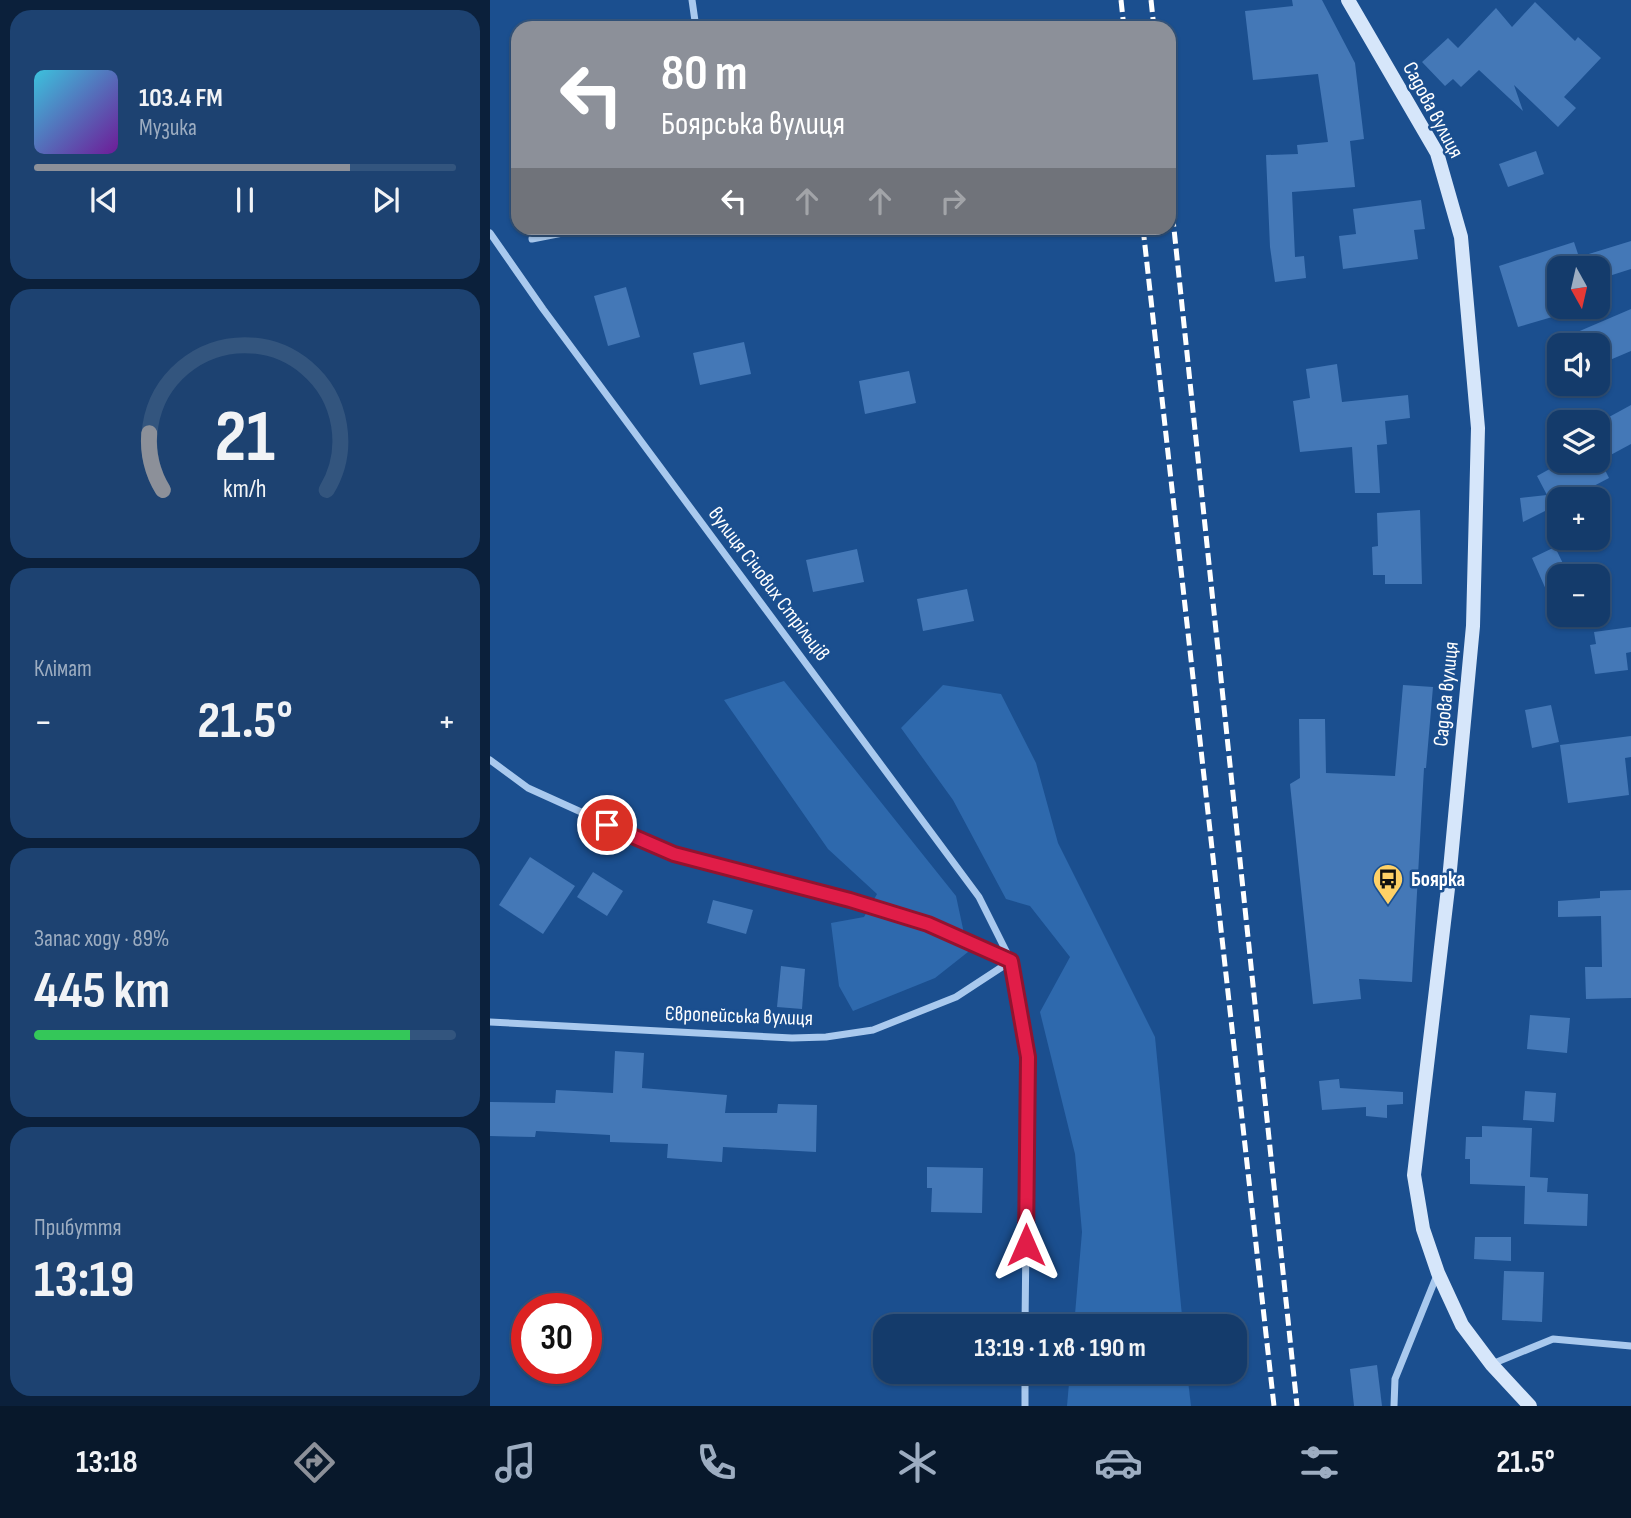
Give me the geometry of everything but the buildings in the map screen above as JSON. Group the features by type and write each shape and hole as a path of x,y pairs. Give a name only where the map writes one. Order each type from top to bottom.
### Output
{"street":[{"path":"692,0 695,21"},
{"name":"Садова вулиця","path":"1348,0 1437,153 1461,237 1478,428 1474,626 1449,880 1414,1175 1423,1229 1438,1273 1462,1325 1492,1365 1530,1406"},
{"name":"вулиця Січових Стрільців","path":"490,233 543,309 979,897 1011,961 1028,1057 1026,1314"},
{"path":"532,239 552,235"},
{"path":"490,760 528,788 674,854 850,900 928,924 1011,961"},
{"name":"Європейська вулиця","path":"490,1022 792,1038 826,1037 873,1030 956,997 1011,961"},
{"path":"1394,1406 1395,1379 1438,1273"},
{"path":"1492,1365 1553,1339 1631,1346"},
{"path":"1025,1384 1025,1406"}],"shaded area":[{"path":"784,681 956,896 968,952 935,978 853,1011 839,986 831,923 864,917 877,894 828,849 724,700"},
{"path":"943,685 1001,694 1036,763 1058,843 1155,1037 1182,1314 1075,1314 1082,1232 1075,1154 1040,1012 1070,957 1030,906 1006,899 953,800 901,728"},
{"path":"1069,1384 1188,1384 1191,1406 1067,1406"}],"railway":[{"path":"1121,0 1123,21"},
{"path":"1151,0 1153,21"},
{"path":"1144,235 1274,1406"},
{"path":"1175,235 1297,1406"}],"place":[{"name":"Боярка","path":"1388,906"}],"route":[{"path":"607,825 674,854 850,900 928,924 1011,961 1028,1057 1026,1245"}]}
